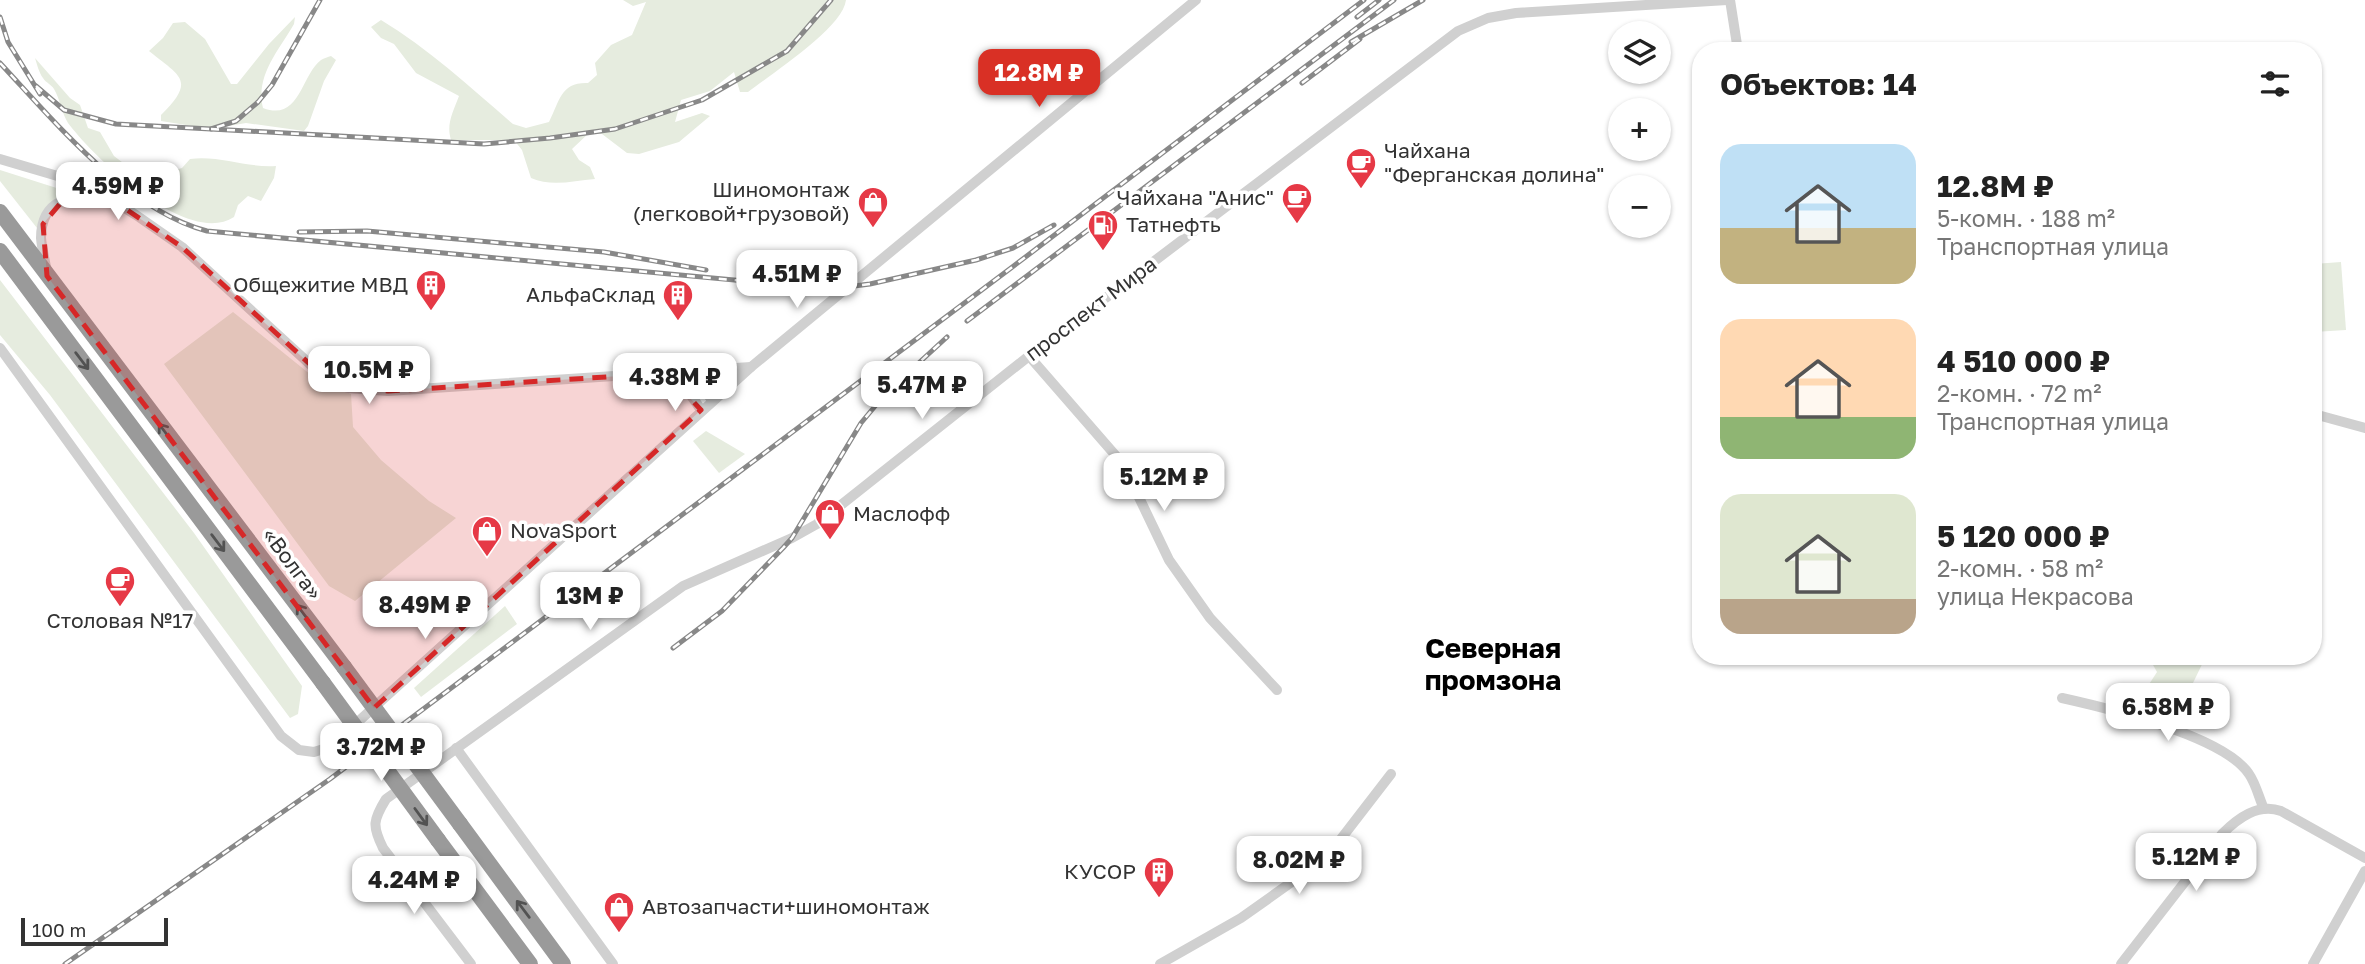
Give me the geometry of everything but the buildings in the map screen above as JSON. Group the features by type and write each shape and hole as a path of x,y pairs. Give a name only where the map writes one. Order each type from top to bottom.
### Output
{"highway":[{"name":"«Волга»","path":"0,212 344,667 563,964"},
{"path":"0,251 530,964"}],"street":[{"path":"0,348 281,736 299,750 314,752 330,747 751,367 1196,0"},
{"path":"1729,0 1736,42"},
{"name":"проспект Мира","path":"471,964 383,848 374,828 375,819 386,799 683,586 792,538 817,524 1029,356 1458,31 1488,18 1516,13 1729,0"},
{"path":"0,159 88,185 111,199 182,247 324,377 348,388 388,391 751,367"},
{"path":"47,276 41,236 48,212 64,199 74,196 86,194 111,199"},
{"path":"0,264 19,277"},
{"path":"1029,356 1123,464 1169,560 1210,618 1277,690"},
{"path":"667,373 676,378 701,410"},
{"path":"687,373 701,383 712,401"},
{"path":"2322,416 2365,428"},
{"path":"2062,698 2179,730 2229,756 2249,773 2264,809"},
{"path":"456,748 612,964"},
{"path":"1160,964 1241,918 1327,857 1391,774"},
{"path":"2121,964 2222,834 2236,820 2273,808 2365,858"},
{"path":"2313,964 2365,870"}],"highlighted area":[{"path":"86,194 111,199 136,215 182,247 324,377 348,388 388,391 667,373 701,410 374,708 47,276 43,224 64,199"}],"shaded area":[{"path":"623,0 846,0 833,24 820,37 748,92 740,92 734,72 710,91 681,100 675,122 702,113 710,116 679,142 639,154 627,153 602,134 590,132 572,149 579,160 590,167 595,179 562,183 531,178 522,150 514,140 451,140 450,123 459,96 416,73 394,44 381,38 371,27 381,20 399,31 449,69 513,124 526,128 549,122 562,94 579,83 588,83 597,75 595,63 611,45 632,35 646,2 633,6"},
{"path":"295,17 294,24 265,74 261,96 263,108 275,111 285,109 298,95 321,60 331,56 336,60 324,81 304,131 246,123 211,129 161,121 161,115 178,94 180,80 176,73 149,51 163,38 173,23 185,22 205,39 231,84 237,84"},
{"path":"35,58 70,98 80,105 88,128 100,132 114,156 135,172 146,178 182,168 190,159 201,158 276,166 274,178 261,201 248,196 238,205 234,217 215,223 192,220 168,210 144,195 99,157 68,123 53,87 42,76"},
{"path":"0,170 66,191 44,210 37,228 0,181"},
{"path":"2341,262 2346,330 2322,332 2322,263"},
{"path":"0,280 194,533 302,686 298,714 290,718 50,395 0,335"},
{"path":"233,312 316,379 351,394 353,427 381,460 429,501 456,518 355,601 329,586 164,364"},
{"path":"706,431 745,454 719,473 693,441"},
{"path":"505,606 517,624 421,697 414,688"},
{"path":"2153,665 2202,665 2193,683 2185,723 2135,706 2157,672"}],"railway":[{"path":"36,86 64,110 116,124 211,129 236,121 258,102 272,85 320,0"},
{"path":"211,129 484,144 615,129 702,100 787,51 831,0"},
{"path":"65,964 330,779 1364,0"},
{"path":"1357,17 1379,0"},
{"path":"967,321 1394,0"},
{"path":"1351,42 1423,0"},
{"path":"0,17 8,42 40,94"},
{"path":"1302,83 1360,39"},
{"path":"0,63 69,137 121,184 177,220 207,231 830,289 870,284 976,260 1013,248 1054,225"},
{"path":"299,232 367,231 604,252 706,270"},
{"path":"673,648 722,611 792,538 861,423 886,393 947,337"}],"place":[{"name":"Чайхана \"Ферганская долина\"","path":"1361,190"},
{"name":"Чайхана \"Анис\"","path":"1297,225"},
{"name":"Шиномонтаж (легковой+грузовой)","path":"873,229"},
{"name":"Татнефть","path":"1103,252"},
{"name":"Общежитие МВД","path":"431,312"},
{"name":"АльфаСклад","path":"678,322"},
{"name":"Маслофф","path":"830,541"},
{"name":"NovaSport","path":"487,558"},
{"name":"Столовая №17","path":"120,608"},
{"name":"КУСОР","path":"1159,899"},
{"name":"Автозапчасти+шиномонтаж","path":"619,934"}],"district":[{"name":"Северная промзона","path":"1493,664"}]}
